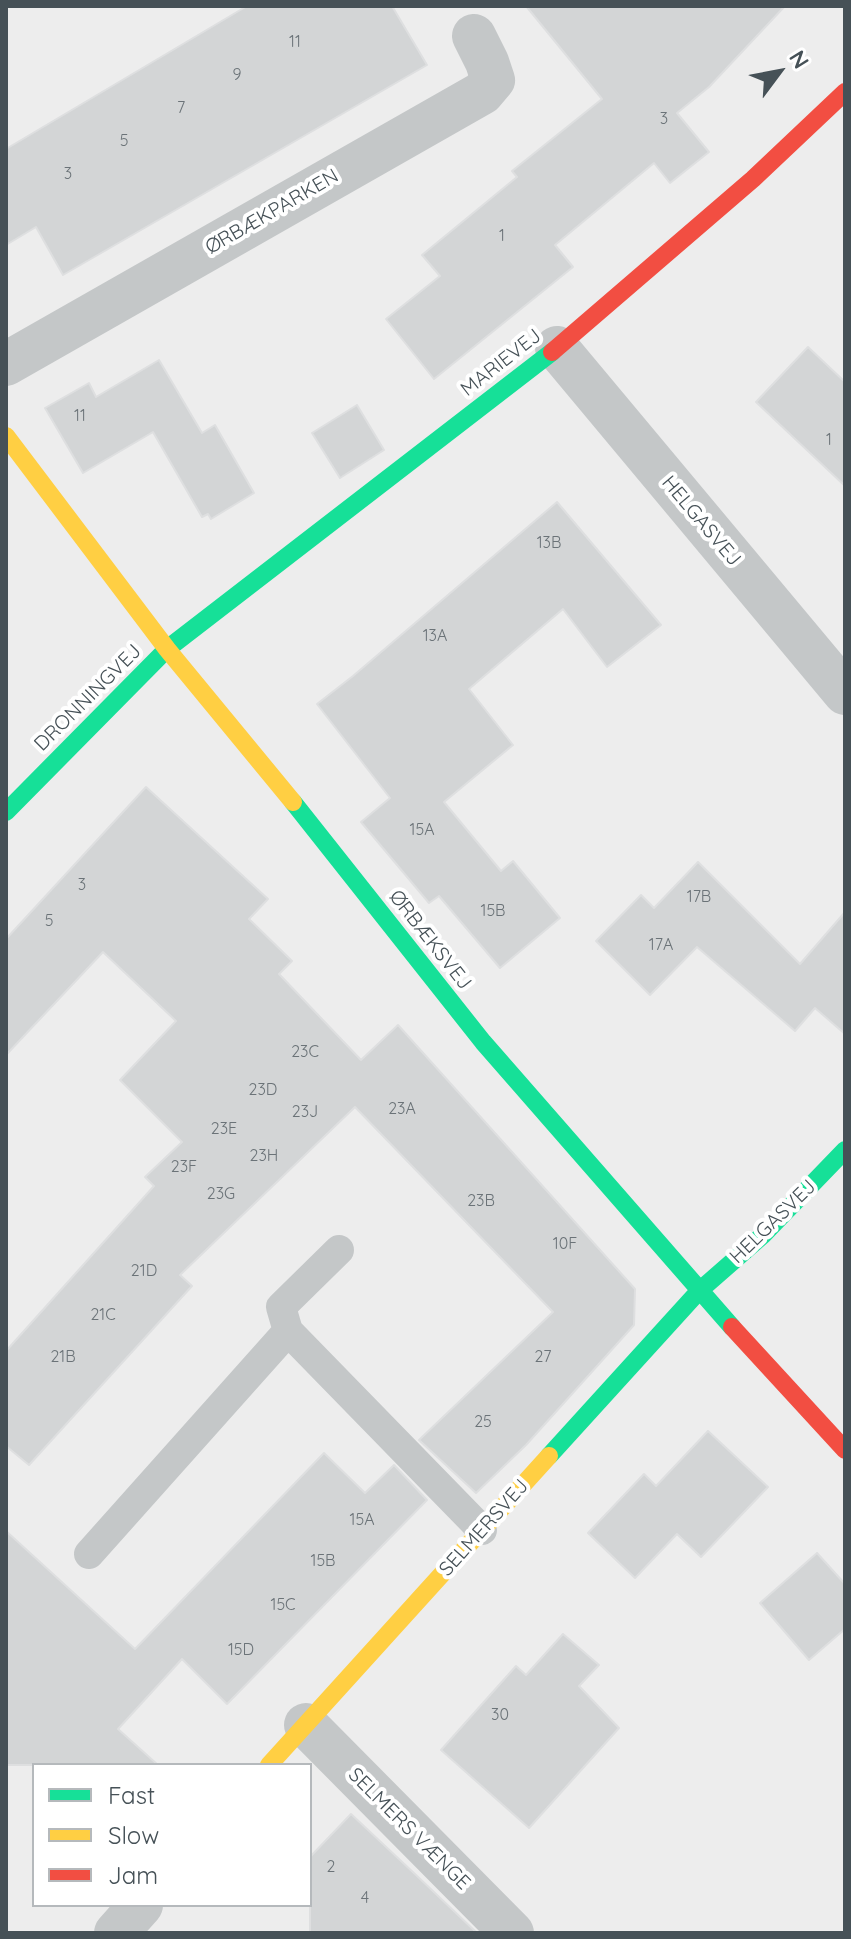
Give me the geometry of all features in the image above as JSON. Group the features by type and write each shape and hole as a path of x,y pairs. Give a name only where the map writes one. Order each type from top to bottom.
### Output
{"street":[{"name":"ØRBÆKPARKEN","path":"6,364 482,93 493,80 474,36"},
{"name":"MARIEVEJ","path":"167,649 557,348 753,179 845,92"},
{"name":"HELGASVEJ","path":"557,348 845,693"},
{"name":"ØRBÆKSVEJ","path":"6,436 167,649 483,1042 699,1291 845,1450"},
{"name":"DRONNINGVEJ","path":"6,812 167,649"},
{"name":"HELGASVEJ","path":"699,1291 763,1235 845,1150"},
{"name":"SELMERSVEJ","path":"271,1763 699,1291"},
{"name":"SELMERS VÆNGE","path":"306,1725 512,1933"},
{"path":"116,1933 139,1907"}],"lane":[{"path":"339,1250 281,1307 288,1331 482,1530"},
{"path":"89,1554 288,1331"}],"building":[{"path":"247,6 392,6 427,65 63,275 36,227 6,245 6,149"},
{"path":"526,6 785,6 709,87 677,113 709,152 670,183 654,163 555,245 573,267 434,379 386,319 440,276 422,255 517,177 512,171 602,99"},
{"path":"808,347 845,382 845,486 756,402"},
{"path":"159,360 202,433 215,425 254,493 211,519 208,514 202,517 153,432 83,473 45,408 89,383 96,397"},
{"path":"357,405 384,450 340,478 312,433"},
{"path":"557,502 661,625 607,667 563,609 469,689 513,745 444,802 501,871 513,861 560,918 500,968 439,896 429,903 361,822 390,798 317,704"},
{"path":"146,787 268,899 249,919 292,961 279,974 361,1060 398,1025 635,1289 634,1325 526,1445 476,1493 419,1440 553,1312 355,1107 180,1275 192,1286 29,1465 6,1446 6,1351 154,1186 145,1177 182,1142 120,1080 176,1021 103,952 6,1055 6,939"},
{"path":"698,862 800,964 845,912 845,1034 815,1008 795,1031 697,947 650,995 596,941 641,895 654,908"},
{"path":"708,1431 768,1487 701,1557 677,1534 635,1578 588,1533 644,1474 656,1486"},
{"path":"324,1453 365,1493 394,1465 427,1500 227,1704 182,1659 118,1729 156,1763 6,1765 6,1531 135,1649"},
{"path":"817,1553 845,1584 845,1629 809,1660 760,1603"},
{"path":"563,1634 599,1665 579,1686 619,1728 529,1828 441,1750 516,1666 526,1675"},
{"path":"351,1814 477,1933 310,1933 312,1855"}],"traffic: fast":[{"path":"6,812 167,649 552,352"},
{"path":"293,802 483,1042 732,1327"},
{"path":"549,1456 699,1291 763,1235 845,1150"}],"traffic: slow":[{"path":"6,436 167,649 293,802"},
{"path":"271,1763 549,1456"}],"traffic: jam":[{"path":"552,352 753,179 845,92"},
{"path":"732,1327 845,1450"}]}
